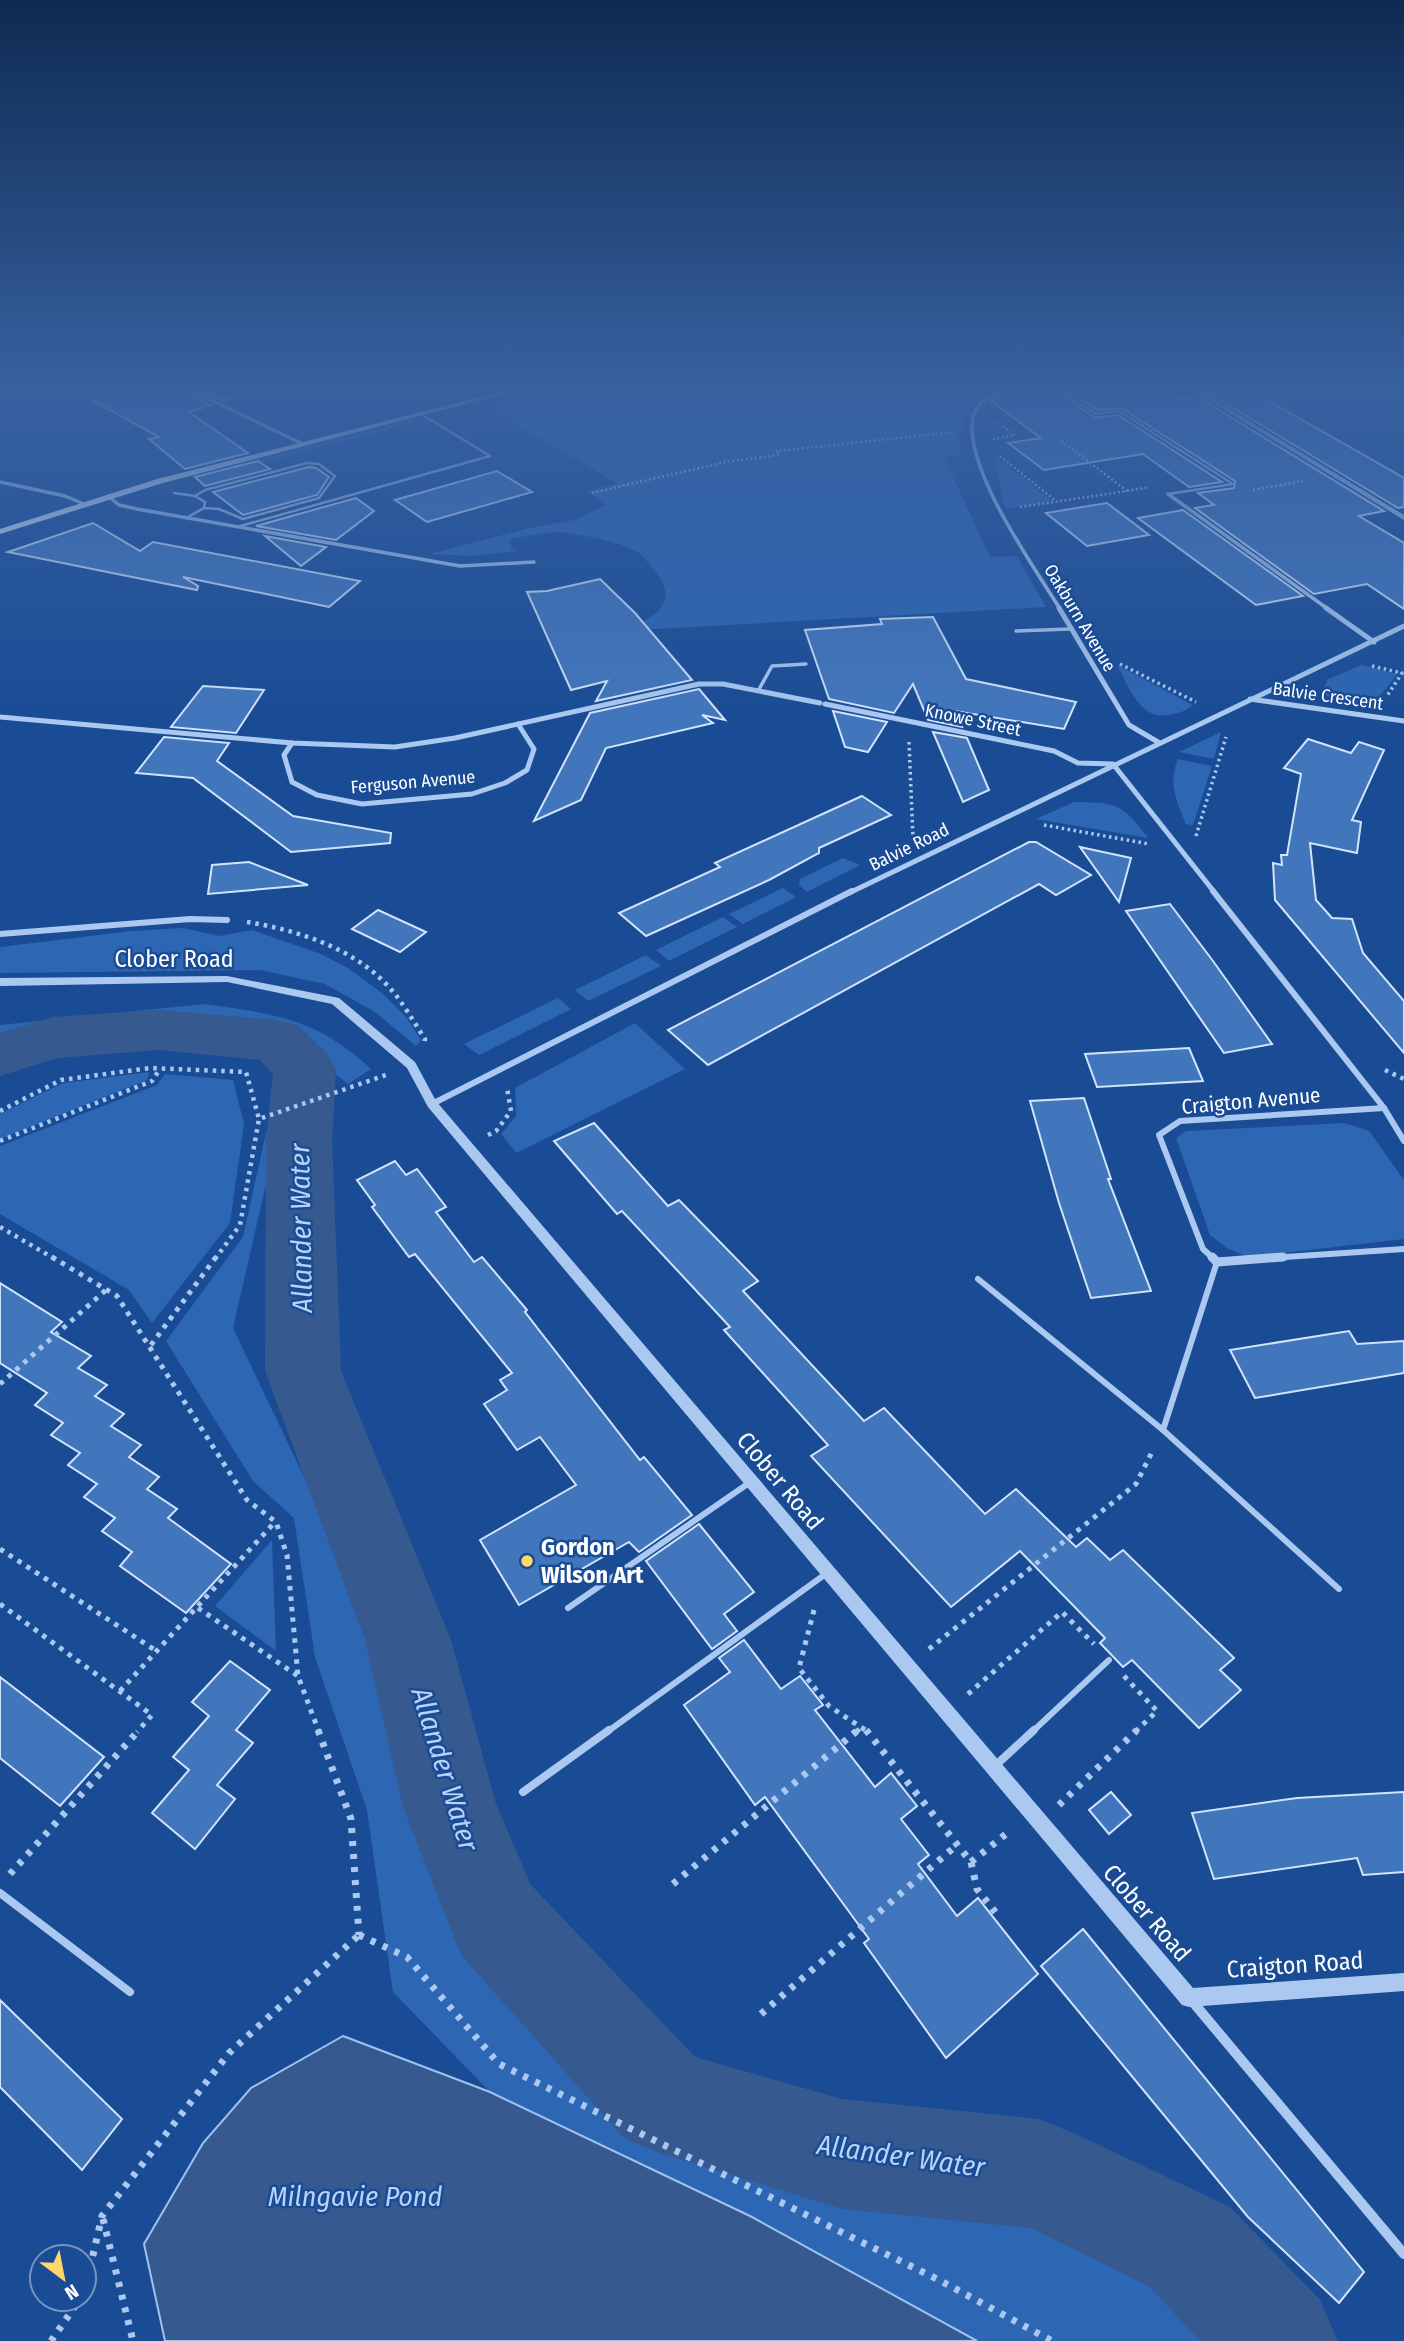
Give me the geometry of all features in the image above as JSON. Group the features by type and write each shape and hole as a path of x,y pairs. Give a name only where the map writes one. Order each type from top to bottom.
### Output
{"main road":[{"path":"0,532 101,498"}],"street":[{"path":"70,498 83,504"},
{"path":"111,498 119,505 460,566 534,562"},
{"name":"Oakburn Avenue","path":"993,498 1129,724 1158,742"},
{"path":"1174,498 1374,642"},
{"path":"1372,498 1404,518"},
{"name":"Balvie Road","path":"432,1104 914,860 1404,626"},
{"name":"Ferguson Avenue","path":"0,716 292,743 395,747 518,724 699,684 758,691 823,704"},
{"name":"Balvie Crescent","path":"1249,699 1404,721"},
{"name":"Knowe Street","path":"823,704 1054,751 1078,764 1113,764"},
{"name":"Ferguson Avenue","path":"292,743 284,755 292,782 317,795 346,802 376,802 472,794 505,783 527,770 534,749 518,724"},
{"path":"1113,764 1384,1108 1404,1141"},
{"name":"Clober Road","path":"0,934 190,919 227,920"},
{"name":"Clober Road","path":"0,982 227,979 335,1001 411,1065 432,1104 1404,2254"},
{"name":"Craigton Avenue","path":"1217,1262 1203,1249 1159,1135 1180,1121 1384,1108"},
{"path":"1217,1262 1404,1250"},
{"name":"Craigton Road","path":"1189,1998 1404,1982"}],"lane":[{"path":"199,498 205,502 204,508"},
{"path":"188,517 204,508 219,509 243,519 319,498"},
{"path":"237,527 339,498"},
{"path":"1016,631 1070,628"},
{"path":"758,691 772,666 806,664"},
{"path":"1163,1430 1217,1262"},
{"path":"978,1279 1163,1430 1339,1589"},
{"path":"568,1608 752,1481"},
{"path":"523,1792 827,1573"},
{"path":"993,1768 1109,1660"},
{"path":"0,1893 130,1992"}],"path":[{"path":"1051,498 1056,502"},
{"path":"1027,506 1080,498"},
{"path":"1080,645 1219,713"},
{"path":"1337,658 1402,673 1375,716"},
{"path":"1189,860 1234,706"},
{"path":"908,720 914,860"},
{"path":"1003,818 1181,849"},
{"path":"227,920 269,925 347,955 382,979 425,1039 419,1057 411,1065 353,1089 259,1119"},
{"path":"0,1111 61,1080 161,1068 246,1072 259,1119 240,1225 151,1345"},
{"path":"0,1142 152,1081 161,1068"},
{"path":"468,1145 496,1131 511,1111 509,1090 493,1073"},
{"path":"0,1227 117,1296 151,1345 247,1500 276,1522 287,1555 298,1676 351,1819 359,1935"},
{"path":"0,1384 106,1290"},
{"path":"907,1667 1136,1484 1163,1430"},
{"path":"120,1691 276,1522"},
{"path":"0,1549 158,1652"},
{"path":"0,1604 152,1715 0,1885"},
{"path":"198,1608 298,1676"},
{"path":"803,1644 799,1668 812,1687 829,1706 863,1727 906,1786 958,1844 971,1862 977,1889 996,1913 993,1917"},
{"path":"673,1884 863,1727"},
{"path":"761,2014 958,1844"},
{"path":"971,1862 992,1846"},
{"path":"97,2243 102,2216 229,2053 359,1935"},
{"path":"359,1935 407,1957 499,2064 927,2274 1052,2341"},
{"path":"102,2216 133,2341"},
{"path":"51,2341 70,2313"}],"shaded area":[{"path":"597,498 963,498 990,557 1017,556 1046,607 621,631 653,615 665,600 661,580 643,557 630,548 595,538 554,532 510,539 511,548 516,551 471,556 430,554 529,528 575,520 606,505"},
{"path":"1003,498 1049,498 1052,501 1005,509"},
{"path":"1117,665 1193,705 1184,711 1168,715 1149,712 1136,700"},
{"path":"1362,665 1397,674 1373,705 1337,701 1321,693 1328,679"},
{"path":"1221,732 1214,759 1179,752"},
{"path":"1178,759 1212,766 1193,825 1186,824 1174,792"},
{"path":"1074,802 1117,807 1132,818 1148,838 1036,819"},
{"path":"843,858 860,865 807,892 799,885 800,879"},
{"path":"783,888 796,897 743,924 729,914"},
{"path":"723,917 737,927 669,961 656,950"},
{"path":"183,928 219,936 252,930 321,954 348,968 382,993 406,1017 421,1040 416,1046 375,1012 325,984 260,970 0,973 0,947 131,931"},
{"path":"646,955 661,966 588,1001 575,990"},
{"path":"558,998 571,1009 479,1055 464,1044"},
{"path":"204,1004 294,1021 332,1039 371,1069 348,1084 283,1034 165,1022 16,1036 0,1043 0,1025"},
{"path":"635,1023 685,1069 516,1153 501,1134 516,1116 515,1088"},
{"path":"149,1072 147,1080 0,1139 0,1114 63,1083"},
{"path":"165,1074 233,1080 244,1124 230,1223 152,1323 129,1290 0,1214 0,1146 157,1085"},
{"path":"281,1119 233,1328 359,1592 449,1868 534,2010 657,2109 841,2178 1040,2203 1189,2299 1223,2341 977,2341 750,2216 490,2092 393,1992 367,1810 315,1657 294,1518 253,1481 166,1341 243,1237 266,1133"},
{"path":"1344,1123 1369,1131 1404,1180 1404,1239 1248,1257 1227,1248 1210,1235 1176,1138 1186,1131"},
{"path":"272,1540 276,1651 215,1606"}],"water":[{"name":"Milngavie Pond","path":"343,2036 490,2092 750,2216 977,2341 165,2341 144,2244 203,2143 251,2088"}],"building":[{"path":"221,498 305,498 243,515"},
{"path":"355,498 374,511 336,540 256,526"},
{"path":"401,498 510,498 427,522 395,500"},
{"path":"1205,498 1363,498 1384,511 1359,516 1404,543 1404,609 1367,584 1314,594 1195,508 1214,505"},
{"path":"1382,498 1404,498 1404,507 1398,508"},
{"path":"1107,503 1149,535 1087,546 1046,513"},
{"path":"1183,510 1303,596 1256,605 1138,518"},
{"path":"93,523 140,551 153,542 360,581 329,607 183,577 198,586 197,590 8,552"},
{"path":"265,536 326,547 301,566"},
{"path":"600,579 635,613 692,680 596,701 607,681 571,690 527,592 547,591"},
{"path":"933,617 966,679 1076,702 1064,729 955,711 962,727 928,720 913,684 894,713 829,699 805,630 882,624 880,619"},
{"path":"203,686 264,690 236,733 171,727"},
{"path":"699,689 725,720 702,715 713,723 606,748 581,800 534,821 590,713"},
{"path":"833,711 887,722 868,752 845,747"},
{"path":"933,732 967,738 989,790 963,802"},
{"path":"164,737 229,743 217,761 293,816 391,833 390,843 291,852 193,778 136,773"},
{"path":"1308,739 1351,753 1359,742 1384,750 1352,820 1361,822 1357,853 1310,843 1316,900 1332,918 1352,919 1363,953 1404,1001 1404,1053 1275,900 1273,863 1282,865 1281,855 1287,855 1301,774 1284,768"},
{"path":"862,796 891,815 819,848 819,853 769,880 646,936 619,913 720,867 715,863"},
{"path":"1029,842 1036,842 1091,875 1056,895 1039,884 708,1065 668,1030"},
{"path":"1080,847 1131,858 1119,902"},
{"path":"249,862 308,885 208,894 212,865"},
{"path":"1170,904 1272,1044 1224,1053 1126,911"},
{"path":"378,910 426,932 400,952 352,929"},
{"path":"1189,1048 1203,1081 1097,1087 1085,1054"},
{"path":"1084,1098 1111,1179 1108,1179 1151,1291 1091,1298 1059,1203 1030,1101"},
{"path":"594,1123 668,1206 679,1200 758,1281 743,1291 864,1421 884,1408 985,1514 1016,1489 1076,1547 1087,1538 1110,1560 1123,1550 1234,1658 1220,1670 1241,1690 1199,1728 1132,1660 1123,1667 1100,1643 1105,1638 1020,1551 951,1607 811,1456 828,1445 724,1330 730,1327 622,1211 617,1214 554,1141"},
{"path":"395,1161 406,1175 417,1169 446,1207 436,1212 474,1262 482,1257 527,1310 525,1312 640,1460 644,1457 692,1515 639,1552 629,1542 519,1605 480,1540 576,1485 540,1437 517,1450 484,1404 507,1390 500,1380 512,1373 415,1254 409,1257 372,1207 375,1205 357,1180"},
{"path":"0,1283 62,1322 51,1332 91,1356 78,1368 107,1385 95,1396 124,1414 111,1426 141,1445 129,1457 159,1477 147,1489 177,1509 168,1518 231,1564 186,1613 120,1566 132,1552 102,1531 115,1518 84,1497 97,1484 68,1465 80,1453 51,1435 63,1423 35,1405 47,1393 0,1363"},
{"path":"1349,1331 1357,1344 1404,1341 1404,1373 1255,1398 1230,1350"},
{"path":"699,1524 754,1592 724,1614 737,1631 712,1649 646,1561"},
{"path":"744,1640 781,1689 800,1676 823,1705 815,1710 875,1787 891,1773 917,1806 901,1819 929,1855 918,1864 957,1916 978,1898 1038,1974 946,2058 864,1943 869,1939 765,1797 755,1805 684,1705 730,1672 719,1658"},
{"path":"230,1661 270,1690 236,1730 253,1743 217,1785 235,1799 195,1849 152,1813 189,1770 173,1757 209,1716 192,1702"},
{"path":"0,1677 104,1757 60,1806 0,1758"},
{"path":"1111,1792 1131,1815 1109,1834 1089,1810"},
{"path":"1404,1792 1404,1872 1363,1875 1357,1858 1214,1879 1192,1813 1297,1798"},
{"path":"1083,1929 1364,2272 1339,2303 1248,2217 1041,1966"},
{"path":"0,2000 122,2119 82,2170 0,2087"}],"waterway":[{"name":"Allander Water","path":"0,1055 53,1038 158,1030 277,1041 305,1069 299,1140 303,1371 408,1640 450,1807 496,1920 663,2101 842,2154 1039,2174 1190,2247 1279,2341"}],"place":[{"name":"Gordon Wilson Art","path":"527,1561"}]}
